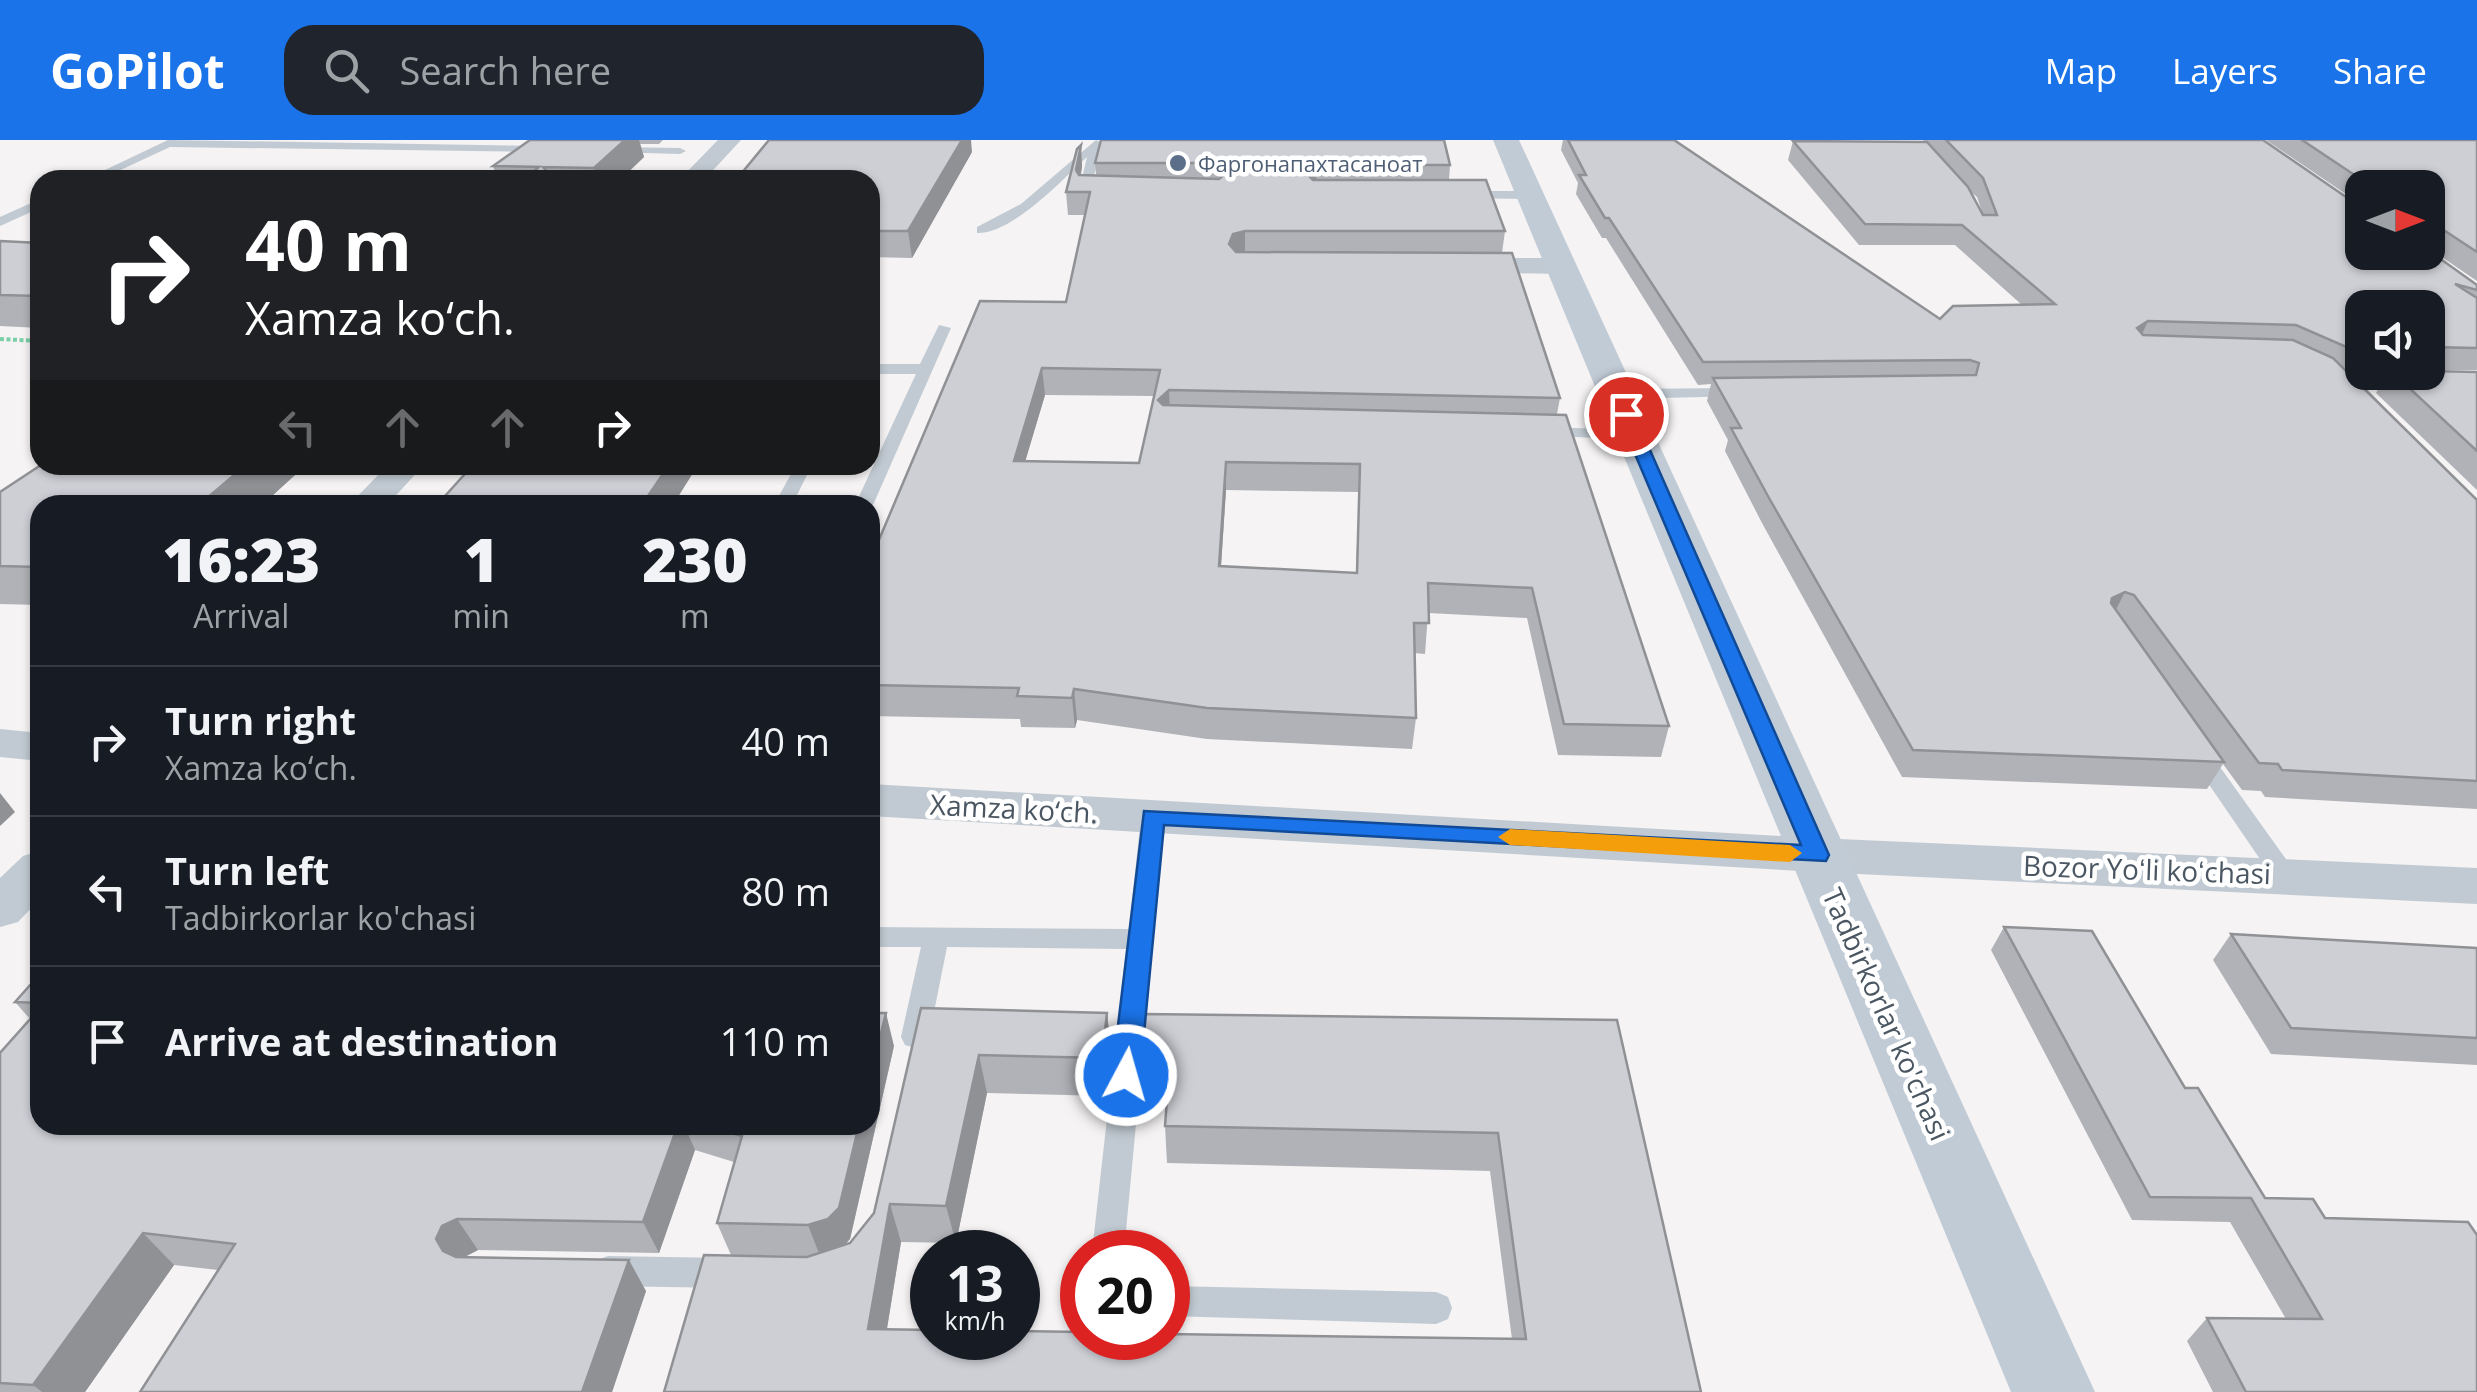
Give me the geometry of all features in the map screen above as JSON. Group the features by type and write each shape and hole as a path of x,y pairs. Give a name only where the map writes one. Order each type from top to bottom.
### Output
{"main road":[{"name":"Tadbirkorlar ko'chasi","path":"1506,140 2053,1392"}],"street":[{"path":"701,170 730,140"},
{"path":"1422,266 1560,266"},
{"path":"2394,433 2333,376 2477,382"},
{"path":"377,495 397,475"},
{"path":"0,743 30,745"},
{"name":"Xamza ko‘ch.","path":"880,801 1817,855"},
{"name":"Bozor Yoʻli koʻchasi","path":"1817,855 2477,886"},
{"path":"0,908 30,878"}],"lane":[{"path":"112,170 173,142 568,149"},
{"path":"1097,142 1085,191 1113,193"},
{"path":"980,230 1025,207 1097,142"},
{"path":"535,159 550,149"},
{"path":"606,150 680,151"},
{"path":"1452,195 1530,195"},
{"path":"0,222 30,208"},
{"path":"880,469 944,328"},
{"path":"880,369 925,369"},
{"path":"1534,432 1752,393"},
{"path":"2187,736 2284,875"},
{"path":"1110,1230 1153,816"},
{"path":"880,937 1140,938"},
{"path":"907,1072 936,937"},
{"path":"573,1271 763,1274"},
{"path":"1190,1302 1436,1308"}],"path":[{"path":"0,339 30,340"}],"building":[{"path":"530,140 625,140 594,168 535,170 539,167 493,166"},
{"path":"769,140 962,140 908,231 880,231 880,170 744,170"},
{"path":"1101,140 1444,140 1450,165 1317,165 1308,175 1313,180 1486,180 1505,231 1245,231 1233,234 1229,244 1236,252 1512,253 1560,398 1169,390 1158,400 1163,405 1566,415 1669,726 1564,724 1532,588 1428,583 1429,623 1414,623 1416,718 1207,708 1074,689 1072,698 1017,696 1019,688 880,685 880,537 980,301 1066,302 1090,192 1066,192 1077,149 1081,145 1076,170 1079,175 1219,179 1228,172 1219,163 1095,163","holes":["1042,368 1160,370 1139,463 1014,461","1226,462 1360,464 1357,573 1219,566"]},
{"path":"1568,140 1674,140 1940,319 1953,306 2055,304 1962,225 1865,224 1793,141 1927,142 1968,187 1983,215 1997,215 1983,178 1946,140 2263,140 2345,196 2345,270 2445,270 2445,262 2477,285 2477,290 2455,284 2477,298 2477,348 2445,347 2445,290 2345,290 2345,346 2296,325 2148,321 2137,328 2143,335 2293,340 2333,358 2345,370 2345,390 2365,390 2477,500 2477,781 2282,770 2278,764 2259,763 2134,595 2125,592 2112,598 2111,603 2224,762 1913,750 1731,428 1741,428 1713,378 1976,375 1979,363 1703,362 1579,175 1586,175"},
{"path":"2302,140 2477,140 2477,252 2445,231 2445,170 2347,170"},
{"path":"0,241 30,242 30,296 0,295"},
{"path":"2445,371 2477,372 2477,451 2411,390 2445,390"},
{"path":"30,472 234,475 211,495 30,495 30,567 0,566 0,492"},
{"path":"464,475 662,475 649,495 446,495"},
{"path":"2004,927 2092,931 2185,1088 2198,1088 2265,1198 2313,1199 2325,1218 2468,1222 2477,1235 2477,1392 2246,1392 2207,1318 2322,1319 2251,1198 2150,1197"},
{"path":"2231,934 2477,948 2477,1038 2291,1028"},
{"path":"30,985 30,1003 15,1002"},
{"path":"921,1008 1107,1013 1102,1058 979,1055 946,1206 890,1204 868,1329 910,1330 910,1360 1040,1360 1040,1331 1060,1332 1060,1360 1190,1360 1190,1334 1526,1339 1498,1133 1165,1126 1170,1060 1139,1059 1144,1014 1617,1020 1701,1392 664,1392 704,1255 807,1257 850,1243 874,1213"},
{"path":"880,1013 886,1013 880,1037"},
{"path":"30,1019 30,1135 674,1135 643,1222 457,1219 442,1226 436,1239 443,1251 456,1257 629,1260 582,1392 140,1392 235,1244 143,1233 33,1385 0,1383 0,1053"},
{"path":"739,1135 857,1135 839,1208 828,1219 808,1225 717,1223 742,1136"}],"slow traffic":[{"path":"1510,837 1790,853"}],"place":[{"name":"Фаргонапахтасаноат","path":"1178,163"}],"route":[{"path":"1126,1075 1153,816 1817,855 1626,414"}]}
